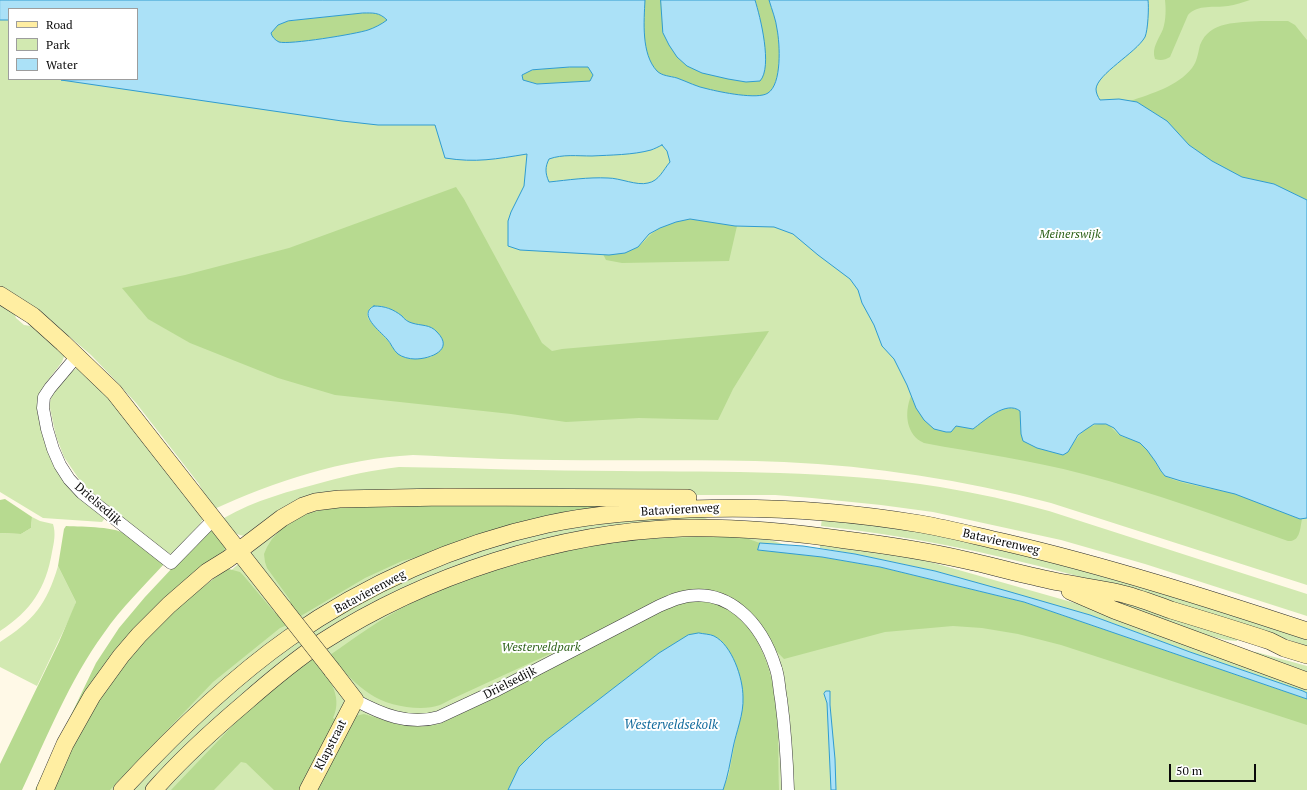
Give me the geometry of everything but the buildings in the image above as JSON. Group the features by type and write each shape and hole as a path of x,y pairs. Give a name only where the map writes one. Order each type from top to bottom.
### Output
{"main road":[{"name":"Drielsedijk","path":"0,295 33,316 114,392 355,700"},
{"path":"45,790 65,744 78,719 92,696 121,656 139,635 207,572 303,506 326,500 445,497 687,498 735,508"},
{"name":"Batavierenweg","path":"122,790 202,710 241,676 282,644 318,619 389,580 457,551 546,525 609,514 667,510 735,508 822,511 921,524 1083,561 1200,596 1307,631"},
{"name":"Batavierenweg","path":"154,790 169,773 215,728 307,652 325,640 380,609 417,591 451,577 492,563 550,546 591,538 637,532 682,528 761,530 818,536 918,550 1040,578 1121,594 1270,641 1284,648 1307,655"},
{"name":"Batavierenweg","path":"1040,578 1114,610 1307,681"},
{"name":"Klapstraat","path":"308,790 355,700"}],"street":[{"name":"Drielsedijk","path":"77,356 44,397 43,408 53,450 69,479 82,493 171,563 213,520"},
{"name":"Drielsedijk","path":"355,700 390,716 408,720 423,721 435,718 497,690 659,606 676,599 705,596 717,597 733,605 747,616 764,641 776,669 783,720 788,790"}],"green space":[{"name":"Meinerswijk","path":"0,0 1307,0 1307,585 1051,503 985,487 919,475 818,464 726,461 519,460 413,455 360,461 310,473 236,499 212,510 199,484 136,403 91,355 41,314 0,287"},
{"path":"645,0 661,0 662,20 669,44 673,51 687,66 765,69 763,34 755,0 769,0 776,22 779,44 778,73 773,88 768,93 763,95 739,95 696,86 677,78 659,73 648,56 646,47 644,27"},
{"path":"1165,0 1250,0 1228,6 1196,9 1188,15 1170,57 1159,60 1155,59 1154,51 1164,26 1166,14"},
{"path":"363,13 376,14 387,20 378,26 361,32 308,41 285,43 279,42 272,36 271,33 278,25 288,21"},
{"path":"1261,21 1288,21 1295,25 1307,40 1307,200 1274,184 1242,177 1212,161 1189,145 1167,121 1137,102 1130,101 1164,89 1172,85 1186,74 1195,63 1200,45 1211,31 1226,24"},
{"path":"588,67 593,75 590,81 537,84 523,80 522,75 532,70"},
{"path":"456,187 464,199 542,343 552,351 769,331 733,389 718,420 639,418 566,422 511,414 335,395 278,378 190,343 148,319 122,288 185,275 289,248","holes":["374,306 387,307 411,323 434,329 432,357 414,359 394,349 368,319 367,313 370,308"]},
{"path":"690,219 737,226 729,261 622,263 606,260 603,254 621,252 636,248 651,234 661,228 673,223"},
{"path":"0,300 24,325 38,327 65,354 62,362 45,384 37,403 44,436 105,518 102,522 43,518 0,492"},
{"path":"77,368 91,374 204,517 200,524 173,554 165,553 96,496 81,482 64,457 56,436 50,402 53,392 67,374"},
{"path":"911,396 916,408 956,426 973,429 996,412 1002,409 1014,408 1020,411 1021,434 1023,441 1068,452 1082,432 1097,424 1107,425 1121,436 1141,443 1145,446 1164,475 1187,484 1243,496 1302,519 1299,534 1292,541 1288,541 1160,497 1083,474 1024,461 924,443 913,435 908,423 907,416"},
{"path":"399,467 564,471 780,473 860,477 940,487 1049,511 1307,594 1307,616 1145,564 1061,540 933,512 812,498 775,495 329,495 248,536 235,533 224,524 224,518 248,506 273,497 343,477"},
{"path":"5,499 32,517 31,528 21,534 0,533 0,500"},
{"path":"447,503 625,504 402,561 365,578 299,617 289,604 290,600 267,568 264,554 272,539 281,529 305,514 332,508"},
{"name":"Westerveldpark","path":"666,505 1028,626 1307,717 1307,790 57,790 131,659 262,543 317,508"},
{"path":"32,517 40,521 53,524 54,538 46,577 35,598 28,607 0,631 0,533 21,534 31,528"},
{"path":"822,518 940,535 1046,559 1307,637 1307,646 1187,608 1067,573 945,545 883,534 821,526"},
{"path":"66,526 100,528 116,530 124,533 139,542 164,564 133,597 91,651 59,710 22,790 0,790 0,764 59,642 76,602 58,566 64,529"},
{"path":"212,530 226,545 224,553 150,620 41,790 35,790 96,663 119,628 145,597 205,533"},
{"path":"740,536 760,543 758,550 822,557 880,567 1024,602 1307,699 1307,725 1061,645 1018,634 982,628 953,626 885,632 784,659 775,649 745,607 730,597 718,593 630,615 580,640 442,704 432,707 404,707 385,702 377,698 343,671 330,655 380,621 412,603 489,572 543,556 626,541"},
{"path":"820,543 908,556 1096,609 1307,687 1307,693 1090,615 935,571 820,548"},
{"path":"58,566 76,602 37,686 0,667 0,642 30,619 44,601"},
{"path":"229,569 240,572 275,613 278,613 287,625 280,628 213,682 110,790 51,790 66,756 99,699 128,658 176,607 224,571"},
{"path":"1113,599 1236,638 1237,641 1226,640 1194,632 1112,602"},
{"path":"694,601 721,605 739,616 756,638 762,651 768,665 775,693 778,726 779,790 723,790 729,774 743,698 739,673 724,644 699,633 688,635 659,653 545,741 519,767 508,790 318,790 320,776 355,716 364,714 400,725 422,727 440,724 490,700 561,660 650,616 680,603"},
{"path":"1256,652 1307,666 1307,674 1254,653"},
{"path":"313,658 324,671 335,693 336,710 333,718 337,720 301,790 274,790 246,763 241,762 214,790 171,790 240,718 273,687"}],"water":[{"path":"0,0 645,0 644,27 646,47 652,64 659,73 704,88 748,96 756,96 768,93 773,88 778,73 778,36 776,22 769,0 1148,0 1148,18 1145,37 1134,50 1110,70 1098,83 1096,90 1100,100 1119,99 1137,102 1167,121 1189,145 1212,161 1242,177 1274,184 1307,200 1307,518 1300,519 1235,494 1165,476 1147,450 1140,443 1120,435 1114,428 1106,424 1094,424 1078,435 1068,452 1063,455 1037,448 1023,441 1021,434 1020,411 1014,408 1008,408 995,413 973,429 956,426 951,432 946,432 934,429 924,420 916,408 907,385 894,359 882,346 874,325 862,303 858,290 850,279 793,234 774,227 735,226 690,219 660,228 649,234 638,247 625,253 609,255 520,250 508,246 508,221 524,186 527,154 496,159 476,160 445,158 435,125 378,125 342,121 61,80 138,80 138,8 8,8 8,20 0,20","holes":["373,13 379,14 387,20 378,26 361,32 308,41 285,43 279,42 272,36 271,33 278,25 288,21","588,67 593,75 590,81 537,84 523,80 522,75 532,70","662,145 667,151 670,162 658,178 652,182 644,184 613,178 549,182 547,176 546,167 549,159 554,157 629,154 644,152"]},
{"path":"661,0 755,0 760,17 765,53 764,74 760,81 746,82 728,79 702,73 687,66 677,57 663,33"},
{"path":"374,306 389,308 409,322 428,326 434,329 442,338 442,348 433,355 421,359 410,359 398,354 390,342 375,327 369,318 369,309"},
{"path":"760,543 803,546 855,554 935,571 1007,591 1090,615 1190,652 1303,691 1307,693 1307,699 1024,602 880,567 822,557 758,550"},
{"name":"Westerveldsekolk","path":"699,633 714,636 720,640 731,654 739,672 741,681 743,703 741,716 734,742 728,775 723,790 508,790 519,767 545,741 659,653 688,635"},
{"path":"826,691 830,691 836,790 831,790 827,703 824,694"}]}
